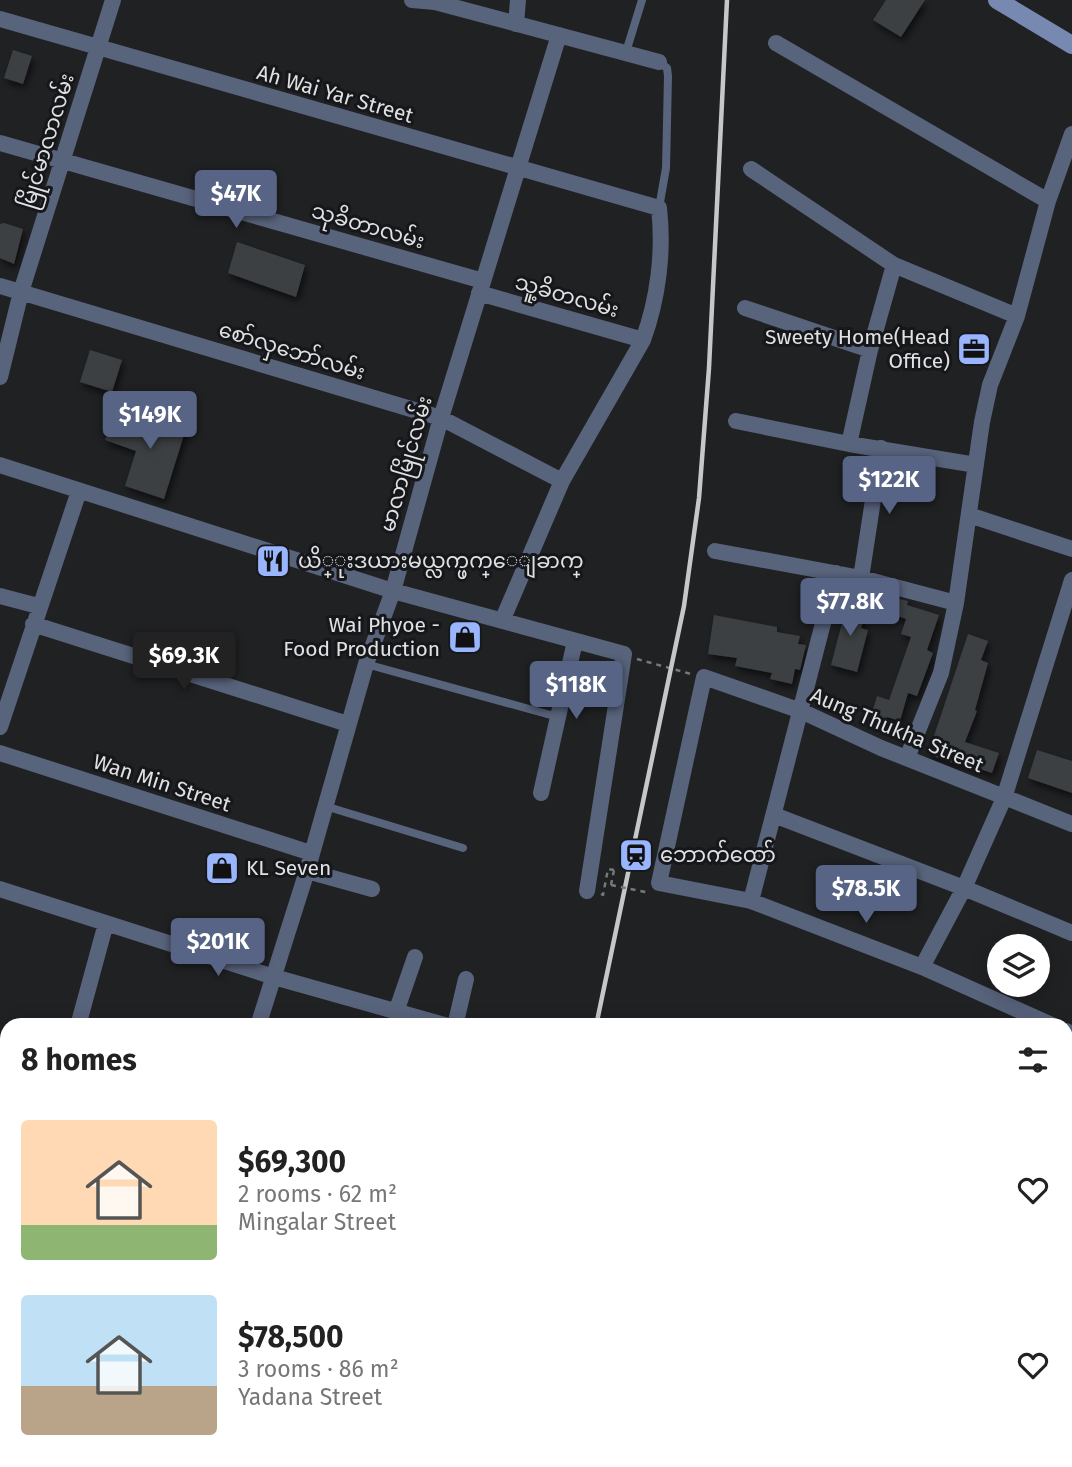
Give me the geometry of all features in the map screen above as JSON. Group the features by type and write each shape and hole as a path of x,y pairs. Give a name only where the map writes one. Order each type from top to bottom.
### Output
{"main road":[{"path":"997,0 1072,45"}],"street":[{"name":"မြိုင်မာလာလမ်း","path":"0,377 22,292 113,0"},
{"path":"412,0 432,1 659,61"},
{"path":"516,24 518,0"},
{"name":"Ah Wai Yar Street","path":"0,19 659,208"},
{"name":"မာလာမြိုင်လမ်း","path":"261,1018 307,871 366,664 393,591 441,418 559,35"},
{"path":"776,43 1048,201"},
{"path":"908,758 941,673 956,603 990,385 1017,316 1048,201 1072,134"},
{"name":"သုခိတာလမ်း","path":"0,143 481,287"},
{"path":"751,169 894,265 1017,316"},
{"path":"502,621 562,481 643,340 651,318 658,282 661,221 659,208"},
{"path":"849,444 870,350 894,265"},
{"name":"စော်လှဘော်လမ်း","path":"0,286 441,418 562,481"},
{"name":"သူ့ခိတလမ်း","path":"481,287 643,340"},
{"path":"745,308 870,350"},
{"path":"736,421 849,444 976,465"},
{"path":"861,578 881,448"},
{"path":"0,465 393,591 624,653 587,891"},
{"path":"0,727 38,606 79,491"},
{"path":"969,514 1072,549"},
{"path":"715,551 861,578 956,603"},
{"path":"751,901 836,573"},
{"path":"922,967 964,888 1004,798 1072,580"},
{"path":"0,596 38,606"},
{"path":"33,624 348,724"},
{"path":"541,793 575,641"},
{"path":"704,677 654,888 751,901 922,967 1036,1018"},
{"name":"Aung Thukha Street","path":"704,677 801,711 908,758 1072,824"},
{"name":"Wan Min Street","path":"0,753 311,853"},
{"path":"774,815 1072,933"},
{"path":"307,871 372,888"},
{"path":"0,889 274,977 418,1018"},
{"path":"80,1018 106,923"},
{"path":"396,1012 415,957"},
{"path":"456,1018 466,979"}],"lane":[{"path":"625,52 642,0"},
{"path":"659,61 667,68 668,76 666,168 659,208"},
{"path":"366,664 558,717"},
{"path":"324,805 463,848"}],"path":[{"path":"624,653 651,664 704,677"},
{"path":"614,870 611,885 654,888"}],"building":[{"path":"886,0 925,0 901,37 873,20"},
{"path":"13,50 32,56 23,84 4,78"},
{"path":"0,224 23,229 14,264 0,258"},
{"path":"237,242 305,265 296,297 228,273"},
{"path":"90,350 122,360 112,392 80,382"},
{"path":"151,411 188,422 164,499 125,486 136,451 105,440 113,418 144,429"},
{"path":"875,593 908,601 907,605 939,615 927,650 933,653 917,696 908,693 900,721 887,717 886,721 871,716 877,696 889,700 911,637 901,634 906,619 870,606"},
{"path":"843,602 867,608 861,628 868,630 857,672 831,665 843,619 839,618"},
{"path":"714,615 777,627 777,632 800,636 798,644 806,645 800,670 795,669 792,684 770,679 772,673 735,666 737,658 708,654"},
{"path":"968,634 988,641 981,660 988,663 975,710 977,711 965,742 999,753 992,773 928,754"},
{"path":"1037,750 1072,761 1072,793 1028,778"}],"railway":[{"path":"598,1018 684,606 699,498 709,368 727,0"}],"place":[{"name":"Sweety Home(Head Office)","path":"974,349"},
{"name":"ယိ္ုးဒယားမယ္လက္ဖက္ေျခာက္","path":"273,561"},
{"name":"Wai Phyoe - Food Production","path":"465,637"},
{"name":"ဘောက်ထော်","path":"636,855"},
{"name":"KL Seven","path":"222,868"}]}
